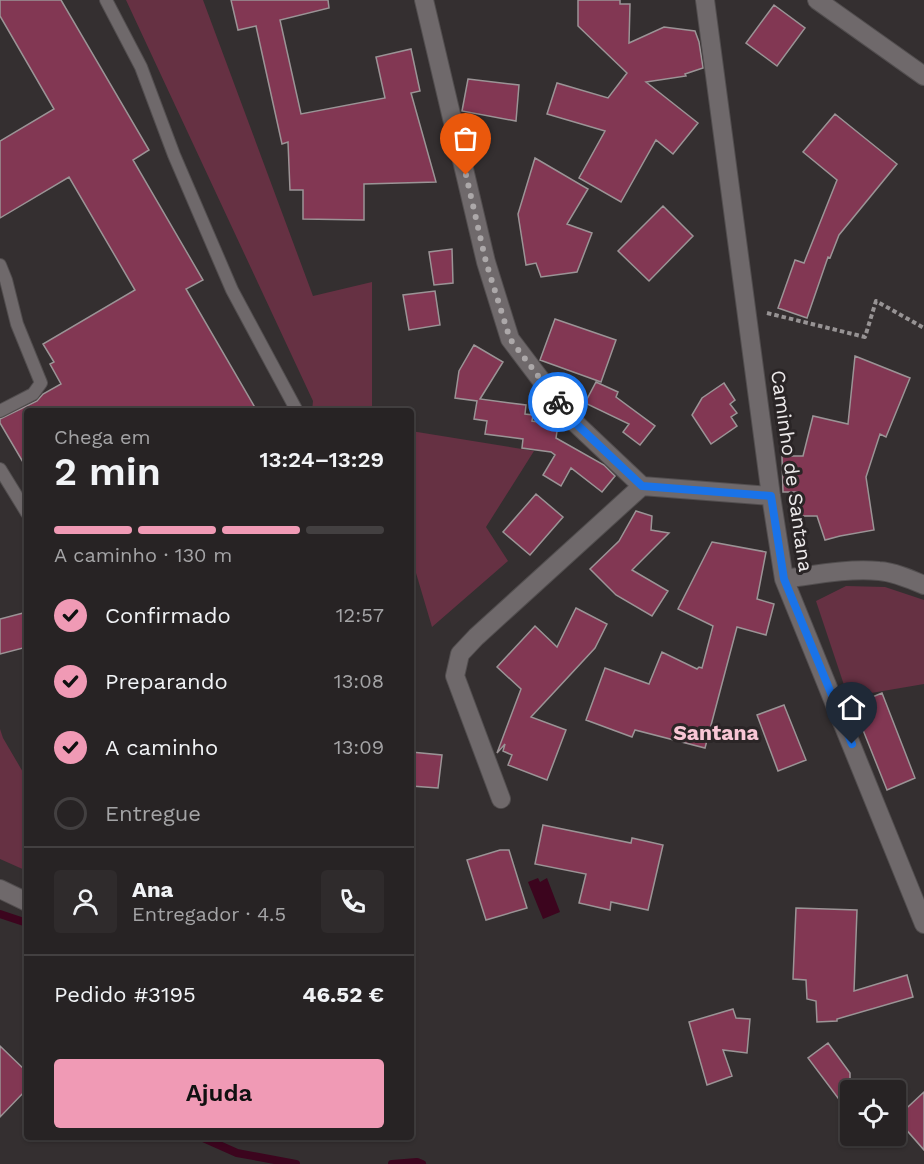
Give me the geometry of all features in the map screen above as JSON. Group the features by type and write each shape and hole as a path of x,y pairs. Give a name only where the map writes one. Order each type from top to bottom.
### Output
{"street":[{"path":"424,0 486,262 510,339 569,417 642,486 771,496"},
{"name":"Caminho de Santana","path":"705,0 784,579 924,924"},
{"path":"817,0 924,76"},
{"path":"501,799 455,676 460,654 642,486"},
{"path":"784,579 852,571 879,571 924,585"},
{"path":"0,889 24,901"}],"lane":[{"path":"106,0 141,67 174,155 231,290 295,408"},
{"path":"0,265 17,324 41,383 33,394 0,411"},
{"path":"0,469 24,508"}],"path":[{"path":"746,308 865,337 876,301 924,328"}],"shaded area":[{"path":"126,0 203,0 313,296 372,282 372,408 312,408 313,401"},
{"path":"414,431 534,451 486,527 508,561 432,627 414,566"},
{"path":"846,586 885,587 924,600 924,684 848,697 816,601"},
{"path":"0,729 24,774 24,870 0,859"},
{"path":"538,878 540,882 547,878 560,912 543,919 528,882"}],"building":[{"path":"0,0 61,0 149,150 133,160 203,280 186,289 255,408 24,408 24,464 0,423 0,419 37,401 43,394 61,384 50,364 54,362 43,344 135,290 69,177 0,218 0,141 54,109 0,16"},
{"path":"231,0 328,0 329,8 280,20 301,114 385,98 376,57 411,49 420,91 411,93 436,182 364,184 364,220 303,219 303,190 290,190 288,142 282,144 256,26 238,30"},
{"path":"578,0 620,0 620,4 630,4 629,43 664,27 695,31 699,42 703,68 685,74 686,76 646,82 698,123 673,154 656,140 621,202 579,178 605,131 547,114 557,83 608,98 627,73 578,26"},
{"path":"774,5 805,28 777,66 746,43"},
{"path":"468,79 519,85 516,121 462,111"},
{"path":"835,114 897,164 839,235 830,258 828,257 807,318 778,308 795,260 804,263 837,180 803,152"},
{"path":"535,158 588,189 567,224 592,233 577,272 541,277 536,263 526,265 518,214"},
{"path":"663,206 693,236 649,281 618,251"},
{"path":"452,249 453,283 434,285 429,252"},
{"path":"435,291 440,325 409,330 403,295"},
{"path":"555,319 616,340 601,382 540,360"},
{"path":"474,345 503,362 480,399 526,405 525,414 533,415 532,421 558,425 556,438 604,465 615,476 602,492 571,468 561,486 543,475 555,455 551,452 522,448 523,439 485,434 487,421 474,419 477,401 455,398 459,371"},
{"path":"855,356 910,378 886,437 880,434 866,477 874,530 825,540 817,516 797,516 797,492 783,492 782,456 803,456 813,416 848,424"},
{"path":"596,382 618,392 616,397 655,426 640,445 623,432 629,424 585,403"},
{"path":"724,383 735,400 730,404 737,413 731,417 737,426 711,444 692,415 702,398"},
{"path":"536,494 563,517 530,555 503,532"},
{"path":"636,511 652,516 651,530 669,533 632,570 668,591 652,616 616,595 590,569 619,541"},
{"path":"712,542 766,552 757,599 774,604 766,635 737,627 705,748 635,730 632,737 586,720 605,668 649,684 662,652 697,669 702,668 713,626 678,609"},
{"path":"576,608 607,624 595,648 531,717 566,730 547,780 508,765 512,755 503,751 505,744 497,753 521,689 497,667 535,626 557,647"},
{"path":"24,613 24,648 0,654 0,619"},
{"path":"882,693 915,778 887,790 853,705"},
{"path":"784,705 806,760 778,771 757,715"},
{"path":"414,752 442,755 438,788 414,786"},
{"path":"543,825 631,843 632,838 663,845 648,910 611,902 610,910 579,903 586,874 535,864"},
{"path":"500,850 509,850 527,908 486,920 467,860"},
{"path":"796,908 857,910 854,991 907,975 913,997 837,1019 837,1021 817,1022 816,1001 807,999 806,980 793,979"},
{"path":"733,1009 736,1018 750,1019 747,1053 723,1050 732,1076 707,1085 689,1022"},
{"path":"828,1043 850,1073 850,1080 840,1080 840,1101 808,1058"},
{"path":"0,1046 24,1069 24,1092 0,1117"},
{"path":"924,1092 924,1150 906,1129 906,1109"}],"waterway":[{"path":"0,914 24,922"},
{"path":"208,1140 237,1153 296,1164"},
{"path":"392,1164 417,1162 422,1164"}],"way so far":[{"path":"466,175 486,262 510,339 558,402"}],"district":[{"name":"Santana","path":"716,733"}],"route":[{"path":"558,402 569,417 642,486 771,496 784,579 852,744"}]}
